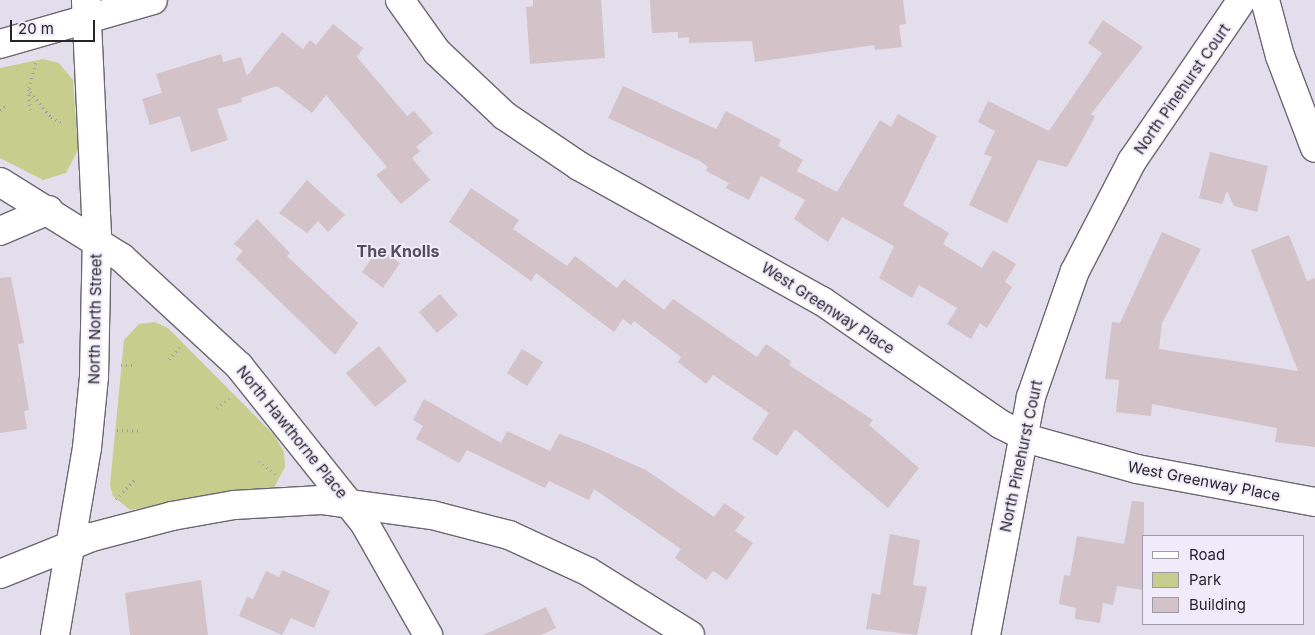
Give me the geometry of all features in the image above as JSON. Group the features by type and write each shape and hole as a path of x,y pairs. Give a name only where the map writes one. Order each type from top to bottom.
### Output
{"street":[{"path":"0,44 87,10 153,0"},
{"name":"West Greenway Place","path":"400,0 419,31 452,68 543,142 806,291 978,411 1023,436 1156,473 1315,502"},
{"name":"North Pinehurst Court","path":"986,635 1035,380 1088,242 1132,161 1242,0"},
{"path":"1265,0 1280,56 1315,148"},
{"name":"North North Street","path":"55,635 92,402 97,240 87,10"},
{"name":"North Hawthorne Place","path":"0,182 97,240 143,275 233,360 350,503 381,549 428,635"},
{"path":"0,231 49,210"},
{"path":"0,574 70,544 123,528 215,508 285,500 350,503 450,519 525,542 608,583 690,635"}],"path":[{"path":"30,110 30,92 36,60"},
{"path":"30,92 51,117 71,124"},
{"path":"0,110 7,105"},
{"path":"169,359 175,352"},
{"path":"129,364 136,365"},
{"path":"217,408 225,402"},
{"path":"117,430 142,431"},
{"path":"259,461 272,469"},
{"path":"116,499 136,478"}],"green space":[{"path":"43,59 59,63 73,80 78,150 66,173 43,180 0,158 0,68"},
{"path":"155,322 168,328 274,435 284,452 285,467 274,488 130,510 113,496 110,485 124,340 139,324"}],"building":[{"path":"533,0 601,0 605,58 530,64 526,7 533,6"},
{"path":"650,0 903,0 906,24 899,25 902,47 875,50 874,45 755,62 752,41 689,43 689,37 678,38 678,32 652,33"},
{"path":"1103,20 1143,47 1091,114 1095,117 1067,167 1038,160 1007,223 969,205 992,157 984,154 995,131 978,122 988,101 1049,131 1102,53 1088,43"},
{"path":"333,24 363,48 357,57 407,116 414,111 433,133 416,147 420,151 412,158 430,180 401,204 376,175 387,167 326,95 312,113 277,86 241,98 242,102 217,109 228,140 191,152 180,116 150,125 142,99 162,93 156,74 221,54 223,62 241,57 247,76 282,32 303,49 310,40 316,45"},
{"path":"623,86 716,129 726,111 781,140 778,146 803,160 797,171 837,192 880,120 891,127 898,114 937,136 903,205 949,233 943,244 982,268 993,250 1016,264 1005,282 1012,287 987,328 980,323 971,339 947,324 957,308 919,285 912,298 879,278 894,246 842,217 828,242 794,219 805,200 761,176 749,200 726,188 729,183 706,171 708,167 700,161 608,118"},
{"path":"1210,152 1268,166 1257,212 1234,206 1227,191 1222,204 1199,198"},
{"path":"307,180 345,215 328,232 318,221 307,233 279,213"},
{"path":"471,188 519,220 513,229 567,266 575,256 617,288 624,279 664,310 673,299 757,357 766,344 791,361 789,365 873,420 869,425 919,468 888,508 795,429 777,456 752,439 769,413 713,375 706,384 678,362 681,357 634,321 631,325 623,319 614,332 536,273 531,281 449,222"},
{"path":"257,219 290,253 287,256 358,323 335,355 236,259 243,251 234,244"},
{"path":"1162,232 1201,249 1162,323 1159,349 1298,371 1251,250 1289,235 1307,281 1315,278 1315,447 1275,442 1277,428 1152,404 1151,416 1116,412 1119,380 1105,379 1112,322 1120,323"},
{"path":"379,248 400,263 383,288 362,272"},
{"path":"11,277 24,343 18,344 29,410 24,411 27,429 0,433 0,278"},
{"path":"440,294 458,315 437,333 419,312"},
{"path":"379,346 407,381 375,407 346,373"},
{"path":"522,349 543,362 527,386 507,373"},
{"path":"424,399 501,443 507,431 550,451 559,434 587,444 646,470 714,517 724,503 745,517 735,531 753,543 727,580 713,571 706,580 675,558 681,549 594,489 589,500 549,481 545,488 467,450 459,463 416,439 423,426 413,420"},
{"path":"1132,501 1144,502 1142,590 1117,586 1113,605 1103,603 1100,623 1075,619 1076,608 1059,604 1064,575 1070,576 1077,536 1124,544"},
{"path":"890,534 920,540 913,585 927,587 917,635 866,629 872,593 880,595"},
{"path":"282,570 330,591 314,628 291,618 282,635 239,616 247,597 253,599 266,571 279,577"},
{"path":"201,580 208,635 130,635 125,593"},
{"path":"546,607 556,628 541,635 483,635"}],"district":[{"name":"The Knolls","path":"398,251"}]}
